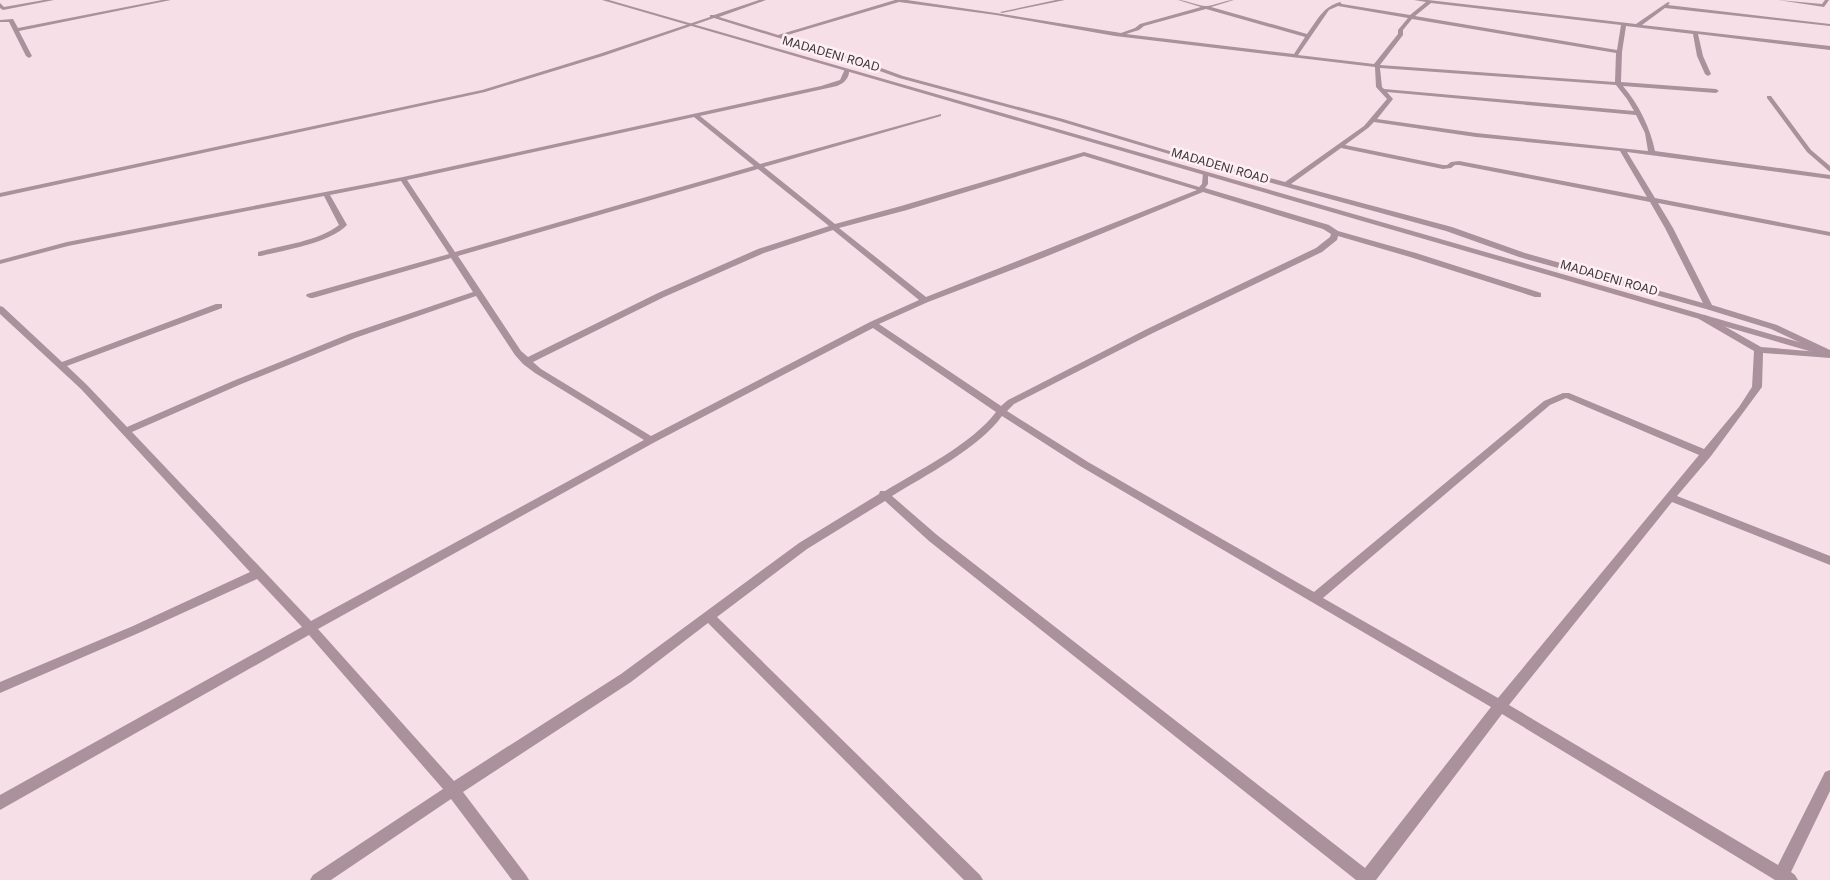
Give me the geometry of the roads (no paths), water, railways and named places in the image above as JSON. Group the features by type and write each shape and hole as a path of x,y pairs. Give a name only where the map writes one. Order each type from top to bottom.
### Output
{"street":[{"path":"0,4 2,9 52,0"},
{"path":"17,30 169,0"},
{"name":"MADADENI ROAD","path":"604,0 1830,354"},
{"path":"0,195 482,91 593,58 712,16 764,0"},
{"path":"896,0 996,14 1115,34 1377,66 1716,91"},
{"path":"778,36 900,0"},
{"path":"996,14 1064,0"},
{"path":"1180,0 1307,36"},
{"path":"1115,34 1137,30 1142,24 1232,0"},
{"path":"1295,56 1327,9 1348,0"},
{"path":"1416,0 1830,48"},
{"path":"1638,25 1673,0"},
{"path":"1780,0 1824,6 1827,0"},
{"path":"1288,184 1373,120 1390,99 1381,90 1377,66 1401,34 1400,30 1411,17 1429,2"},
{"path":"1486,7 1492,2"},
{"path":"1335,4 1619,52"},
{"path":"1664,6 1830,25"},
{"path":"712,16 857,61 901,77 1061,120 1191,159 1449,229 1522,255 1709,307 1774,327 1830,354"},
{"path":"0,21 11,20 29,56"},
{"path":"1624,24 1619,52 1618,84 1630,98 1648,133 1652,153"},
{"path":"1695,32 1700,56 1708,74"},
{"path":"838,67 857,61"},
{"path":"0,262 66,244 403,179 696,116 839,83 846,80 847,70"},
{"path":"1381,90 1637,113"},
{"path":"1769,97 1809,151 1830,170"},
{"path":"310,296 939,115"},
{"path":"696,116 925,300"},
{"path":"1373,120 1476,135 1622,149 1830,177"},
{"path":"1340,146 1443,167 1459,163 1650,198 1830,234"},
{"path":"1622,149 1689,264 1709,307"},
{"path":"526,362 654,298 736,261 833,227 1084,154 1326,227 1335,233 1413,255 1538,295"},
{"path":"0,803 310,628 651,440 873,324 925,300 1042,256 1202,190 1205,184 1206,173"},
{"path":"403,179 509,342 526,362 651,440"},
{"path":"261,254 327,235 341,228 343,225 326,194"},
{"path":"318,880 626,678 803,546 970,441 993,422 1001,411 1012,402 1133,340 1319,250 1334,238 1335,233"},
{"path":"125,431 343,340 478,293"},
{"path":"61,365 219,306"},
{"path":"0,309 61,365 310,628 453,790 521,880"},
{"path":"1702,317 1759,350 1830,354"},
{"path":"873,324 1001,411 1084,464 1500,706 1786,877 1830,776"},
{"path":"884,494 933,538 1366,879 1500,706 1742,409 1757,387 1759,350"},
{"path":"1315,598 1548,403 1566,396 1707,454"},
{"path":"1670,496 1830,561"},
{"path":"0,688 144,626 258,573"},
{"path":"709,617 975,880"}]}
